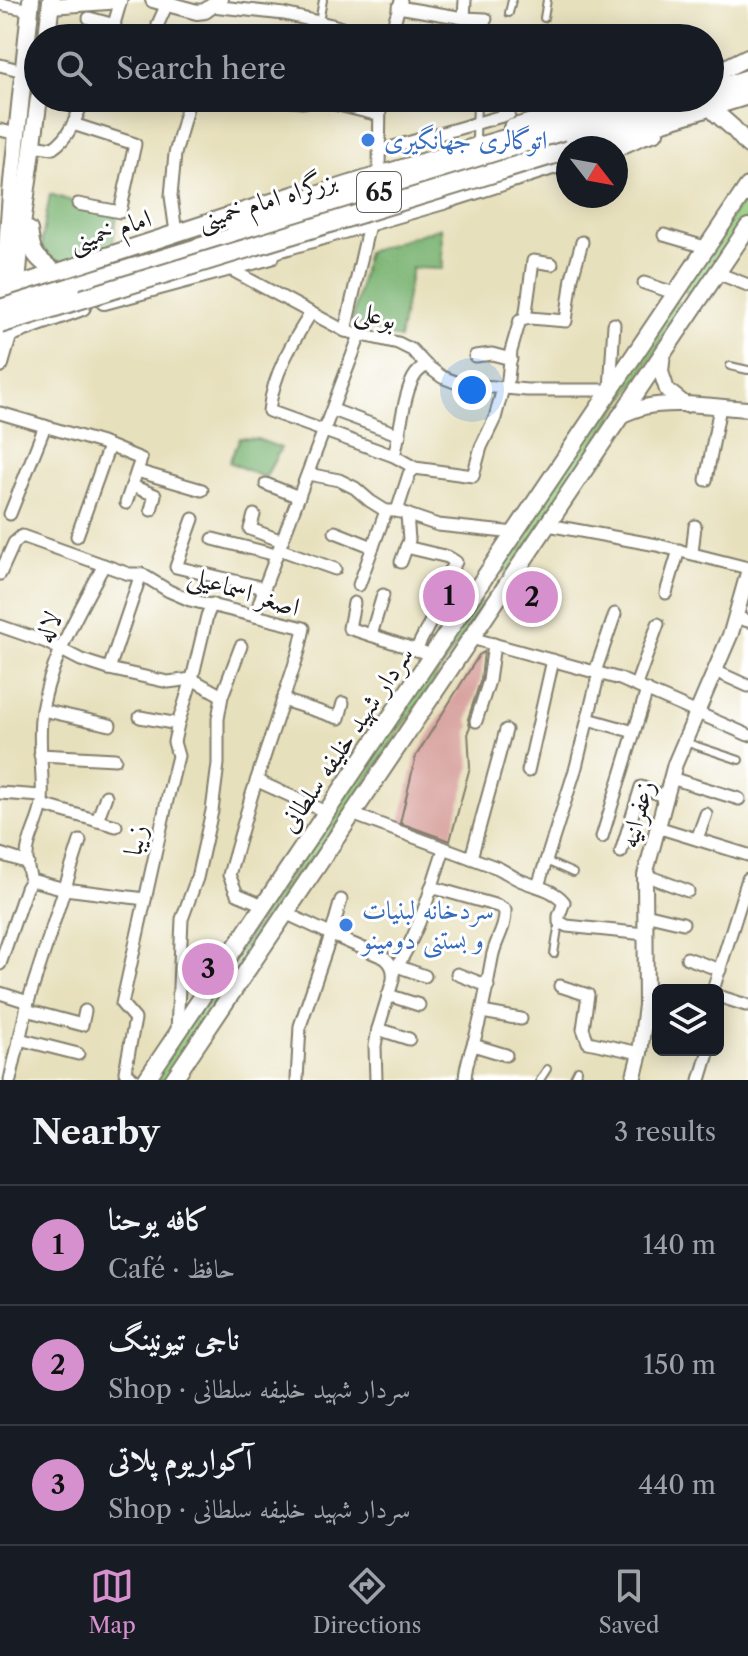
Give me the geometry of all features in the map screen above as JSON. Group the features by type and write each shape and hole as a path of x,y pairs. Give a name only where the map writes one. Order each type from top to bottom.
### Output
{"highway":[{"path":"724,87 748,79"},
{"path":"724,102 748,95"},
{"path":"77,293 273,211 435,159 600,112"},
{"name":"بزرگراه امام خمینی","path":"3,342 77,293 643,112"},
{"path":"615,136 693,112"},
{"path":"628,141 640,137"},
{"name":"بزرگراه امام خمینی","path":"0,311 77,293 556,153"},
{"path":"77,293 303,242 556,164"}],"main road":[{"path":"48,24 50,3"},
{"path":"724,69 748,57"},
{"path":"3,342 8,132 19,111 24,62"},
{"path":"724,80 748,73"},
{"path":"724,111 748,105"},
{"path":"19,111 24,109"},
{"path":"0,311 24,209 37,112"},
{"name":"امام خمینی","path":"6,283 56,273 379,168 476,132 562,112"},
{"path":"628,142 720,112"},
{"path":"716,113 748,145"},
{"path":"3,342 27,327 93,303 368,229 556,173"},
{"name":"سردار شهید خلیفه سلطانی","path":"146,1080 326,812 424,652 472,596 748,186"},
{"path":"24,209 31,248 38,259 56,273"},
{"name":"سردار شهید خلیفه سلطانی","path":"173,1080 748,227"},
{"path":"663,351 675,324 686,309 686,300 674,293"},
{"path":"499,557 495,570 497,576 505,578 515,574"},
{"path":"472,596 485,597 488,614"}],"street":[{"path":"50,3 120,0 115,24"},
{"path":"464,18 465,0"},
{"path":"158,24 164,2 197,12 211,4 284,14 326,24"},
{"path":"0,4 30,5"},
{"path":"394,24 400,4 464,18 486,19"},
{"path":"89,18 111,24"},
{"path":"0,65 23,71"},
{"path":"33,145 53,148 59,144 78,112"},
{"path":"176,233 171,196 175,154 186,112"},
{"path":"367,112 379,115"},
{"path":"379,112 379,168"},
{"path":"379,151 476,132 509,114"},
{"path":"73,124 135,144 120,212 78,204"},
{"path":"345,331 368,229"},
{"path":"664,235 705,247"},
{"path":"311,313 291,343 278,375 269,411 394,456 415,468 473,476 505,388 520,320 566,321 574,268 582,242"},
{"path":"525,319 533,261 552,264"},
{"name":"بوعلی","path":"228,268 345,331 398,343 412,350 442,377 460,384 527,390 610,390"},
{"path":"717,273 748,285"},
{"path":"644,283 674,293"},
{"path":"610,390 614,324"},
{"path":"255,616 360,335"},
{"path":"663,351 661,372 667,390 686,405"},
{"path":"475,356 492,354 511,359"},
{"path":"394,456 410,387 415,375 426,365"},
{"path":"619,416 643,407 686,405 748,409"},
{"path":"706,480 720,407"},
{"path":"333,410 400,435"},
{"path":"0,413 109,446 141,459 126,503"},
{"path":"10,514 45,426"},
{"path":"77,536 109,446"},
{"path":"359,585 373,547 397,512 409,474 415,468"},
{"path":"137,471 202,490"},
{"path":"308,474 339,480 370,501 438,525 515,533"},
{"path":"266,484 299,497"},
{"path":"132,486 155,495 151,510"},
{"path":"397,512 409,540 401,562"},
{"path":"254,515 250,529 279,549"},
{"path":"193,519 176,567 264,588"},
{"path":"548,525 685,552 747,576"},
{"path":"666,593 695,526"},
{"path":"335,532 373,547"},
{"name":"اصغر اسماعیلی","path":"0,574 14,543 22,536 129,574 141,574 190,600 304,628 229,875 237,894 263,905"},
{"path":"213,539 279,549 335,569"},
{"path":"354,603 349,628 424,652 439,605 436,594 456,562 448,557 406,547"},
{"name":"لاله","path":"31,880 26,854 42,800 42,710 61,651 104,565"},
{"path":"109,669 141,574"},
{"name":"زعفرانیه","path":"633,1080 652,1000 645,934 645,875 671,778 715,671 742,619 747,576"},
{"path":"371,635 383,595"},
{"name":"زیبا","path":"135,1080 125,1072 135,1019 122,1004 178,756 174,742 178,724 212,604"},
{"path":"538,886 576,767 597,672 615,614"},
{"path":"602,837 634,732 641,688 658,624"},
{"path":"0,626 109,669 168,682 192,679 222,696"},
{"path":"471,638 597,672 748,735"},
{"path":"476,721 489,681 494,644"},
{"path":"177,1033 182,919 197,878 212,811 222,696 241,646"},
{"path":"528,771 553,660"},
{"path":"715,671 748,686"},
{"path":"283,700 339,718 343,703"},
{"path":"42,710 110,725"},
{"path":"140,717 178,724"},
{"path":"588,719 634,732"},
{"path":"471,858 506,730"},
{"path":"40,755 115,759"},
{"path":"671,778 739,799"},
{"path":"257,779 326,812"},
{"path":"621,852 641,787 666,797"},
{"path":"0,793 42,800 116,826"},
{"path":"97,821 106,796"},
{"path":"352,814 498,868 559,896 564,902 559,922 567,926 645,934"},
{"path":"697,839 706,814"},
{"path":"657,827 748,855"},
{"path":"10,1080 27,1006 80,841"},
{"path":"376,1080 375,1046 395,969 407,952 419,924 444,849"},
{"path":"0,854 28,863"},
{"path":"645,875 688,891"},
{"path":"715,984 748,879"},
{"path":"0,964 31,880 65,889 145,899"},
{"path":"431,887 505,910 505,922 492,956 488,986 465,1080"},
{"path":"297,1080 300,1026 341,900"},
{"path":"285,913 385,958 395,969 425,976"},
{"path":"645,914 683,923"},
{"path":"687,958 720,970"},
{"path":"457,974 488,986"},
{"path":"560,986 588,995 583,1029 588,1042 640,1053"},
{"path":"0,993 82,1025 85,1011"},
{"path":"388,995 419,1005"},
{"path":"724,998 746,1005"},
{"path":"482,1012 521,1019"},
{"path":"378,1029 409,1039"},
{"path":"19,1039 78,1054"},
{"path":"473,1045 506,1055"},
{"path":"700,1080 707,1056"},
{"path":"0,1058 15,1061"}],"lane":[{"path":"319,22 323,0"},
{"path":"509,13 512,0"},
{"path":"544,18 547,0"},
{"path":"476,132 477,112"},
{"path":"730,366 748,370"},
{"path":"685,742 739,760"},
{"path":"546,861 573,873"},
{"path":"554,954 559,922"},
{"path":"540,1080 547,1069"},
{"path":"573,1080 578,1070"}],"green space":[{"path":"748,193 748,217 692,300 681,289"},
{"path":"50,194 117,216 112,250 67,264 53,259 43,249 42,240"},
{"path":"441,227 443,269 412,268 399,339 352,322 367,252"},
{"path":"675,301 682,308 661,338 656,351 510,571 504,572 500,567"},
{"path":"240,438 257,439 281,448 265,478 229,462"},
{"path":"478,599 480,608 453,651 167,1080 151,1080"}],"building":[{"path":"484,652 481,679 468,719 470,767 450,841 400,823 416,756 479,655"}],"place":[{"name":"اتوگالری جهانگیری","path":"368,140"},
{"name":"کافه یوحنا","path":"449,596"},
{"name":"ناجی‌ تیونینگ","path":"532,597"},
{"name":"سردخانه لبنیات و بستنی دومینو","path":"346,925"},
{"name":"آکواریوم پلاتی","path":"208,969"}]}
